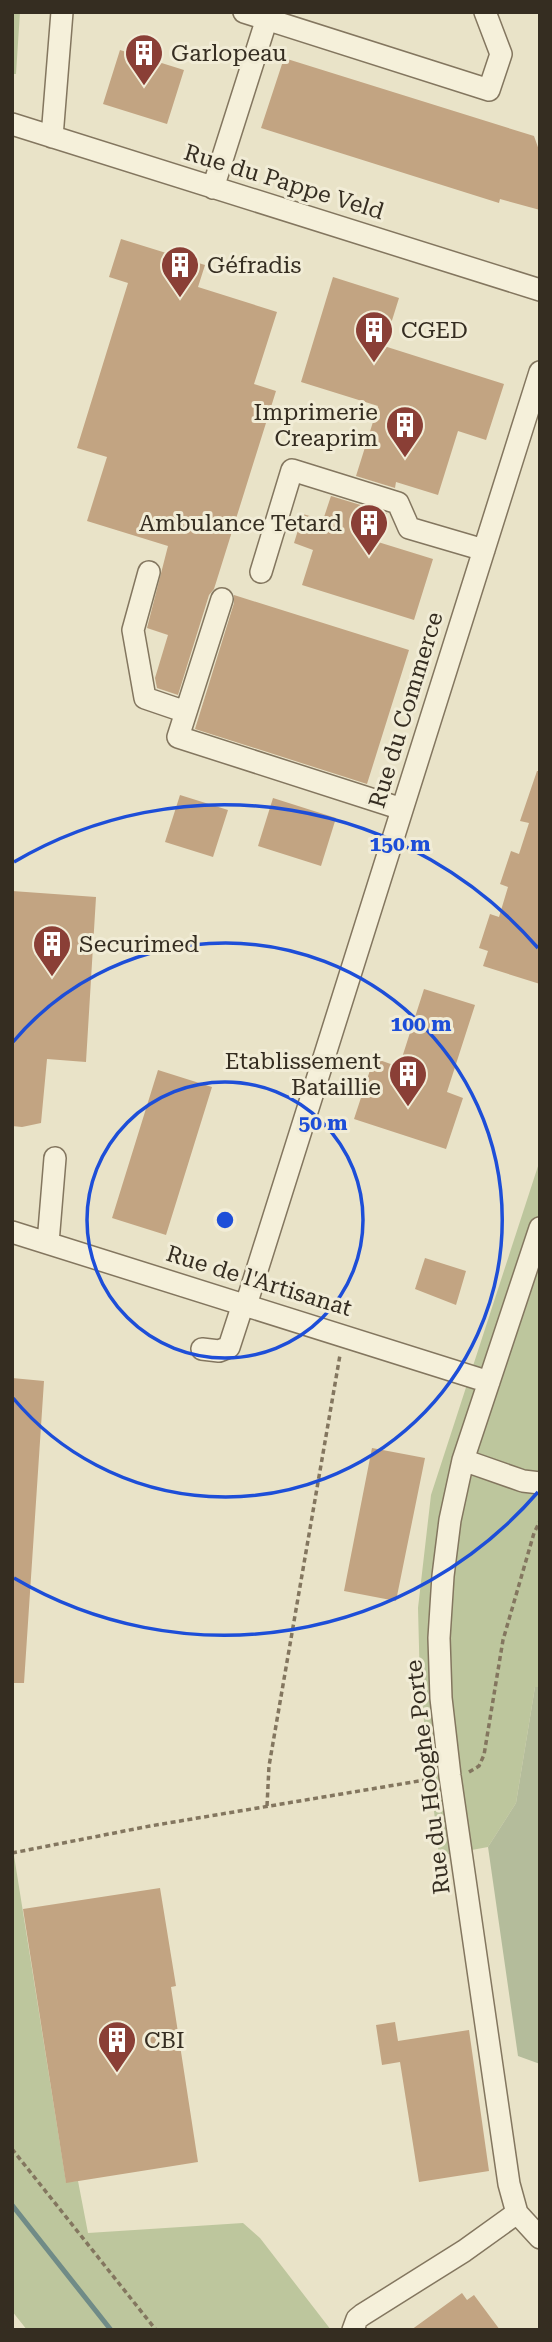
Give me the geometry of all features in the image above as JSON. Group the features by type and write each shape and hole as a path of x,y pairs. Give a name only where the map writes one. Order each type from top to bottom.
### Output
{"street":[{"path":"52,137 62,12"},
{"path":"244,12 268,16 489,90 501,54 485,12"},
{"path":"214,187 268,16"},
{"name":"Rue du Pappe Veld","path":"12,124 540,290"},
{"name":"Rue du Commerce","path":"202,1349 219,1352 229,1347 245,1304 540,372"},
{"path":"261,572 292,470 398,503 409,528 484,550"},
{"path":"149,572 133,630 145,698 186,712"},
{"path":"222,599 178,737 402,809"},
{"path":"48,1243 55,1158"},
{"name":"Rue du Hooghe Porte","path":"540,1228 463,1460 450,1520 440,1617 441,1698 450,1776 507,2171 517,2213 540,2238"},
{"name":"Rue de l'Artisanat","path":"12,1232 489,1382"},
{"path":"463,1460 523,1481 540,1483"},
{"path":"353,2330 357,2319 362,2315 477,2242 517,2213"}],"path":[{"path":"267,1806 269,1766 344,1336"},
{"path":"12,1853 150,1826 474,1770 482,1761 503,1640 534,1533 540,1521"},
{"path":"12,2149 156,2330"}],"green space":[{"path":"12,12 20,12 16,74 12,74"},
{"path":"540,1160 540,1687 535,1687 516,1803 488,1847 439,1856 420,1685 418,1608 431,1495"},
{"path":"535,1687 540,1687 540,2064 518,2056 488,1847 516,1803"},
{"path":"12,1843 66,2182 78,2181 88,2233 243,2223 260,2238 331,2330 27,2330 12,2311"}],"building":[{"name":"Garlopeau","path":"120,50 184,70 167,124 103,104"},
{"path":"284,58 534,136 540,153 540,210 500,199 499,203 261,128"},
{"path":"121,239 205,265 198,287 277,312 254,384 276,391 178,695 157,688 155,678 168,635 147,628 168,546 87,521 107,457 77,448 128,283 109,277"},
{"name":"CGED","path":"333,277 399,298 384,346 504,384 486,440 458,431 438,495 396,482 395,488 356,476 378,406 301,382"},
{"name":"Ambulance Tetard","path":"331,496 387,513 378,542 433,559 414,620 302,585 313,550 294,543 303,514 323,520"},
{"path":"234,595 409,650 367,784 195,729 234,603"},
{"path":"537,771 540,771 540,984 483,966 488,951 479,948 490,914 499,917 508,887 500,884 511,851 519,854 529,823 520,821"},
{"path":"180,795 228,810 213,857 165,842"},
{"path":"273,798 336,818 321,866 258,846"},
{"name":"Securimed","path":"12,891 96,897 86,1062 47,1059 41,1123 22,1127 12,1126"},
{"path":"424,989 475,1005 447,1092 463,1098 446,1149 354,1119 374,1058 399,1067"},
{"path":"158,1070 212,1087 166,1235 112,1218"},
{"path":"425,1258 466,1271 456,1305 415,1289"},
{"path":"12,1378 44,1381 24,1683 12,1683"},
{"path":"372,1448 425,1458 396,1601 344,1591"},
{"name":"CBI","path":"160,1888 176,1986 171,1987 198,2162 66,2183 23,1909"},
{"path":"395,2022 398,2041 469,2030 489,2171 419,2182 400,2062 382,2065 376,2025"},
{"path":"462,2293 467,2300 474,2295 500,2330 411,2330"}],"waterway":[{"path":"12,2205 111,2330"}],"place":[{"name":"Garlopeau","path":"144,87"},
{"name":"Géfradis","path":"180,299"},
{"name":"CGED","path":"374,364"},
{"name":"Imprimerie Creaprim","path":"405,459"},
{"name":"Ambulance Tetard","path":"369,557"},
{"name":"Securimed","path":"52,978"},
{"name":"Etablissement Bataillie","path":"408,1108"},
{"name":"CBI","path":"117,2074"}]}
